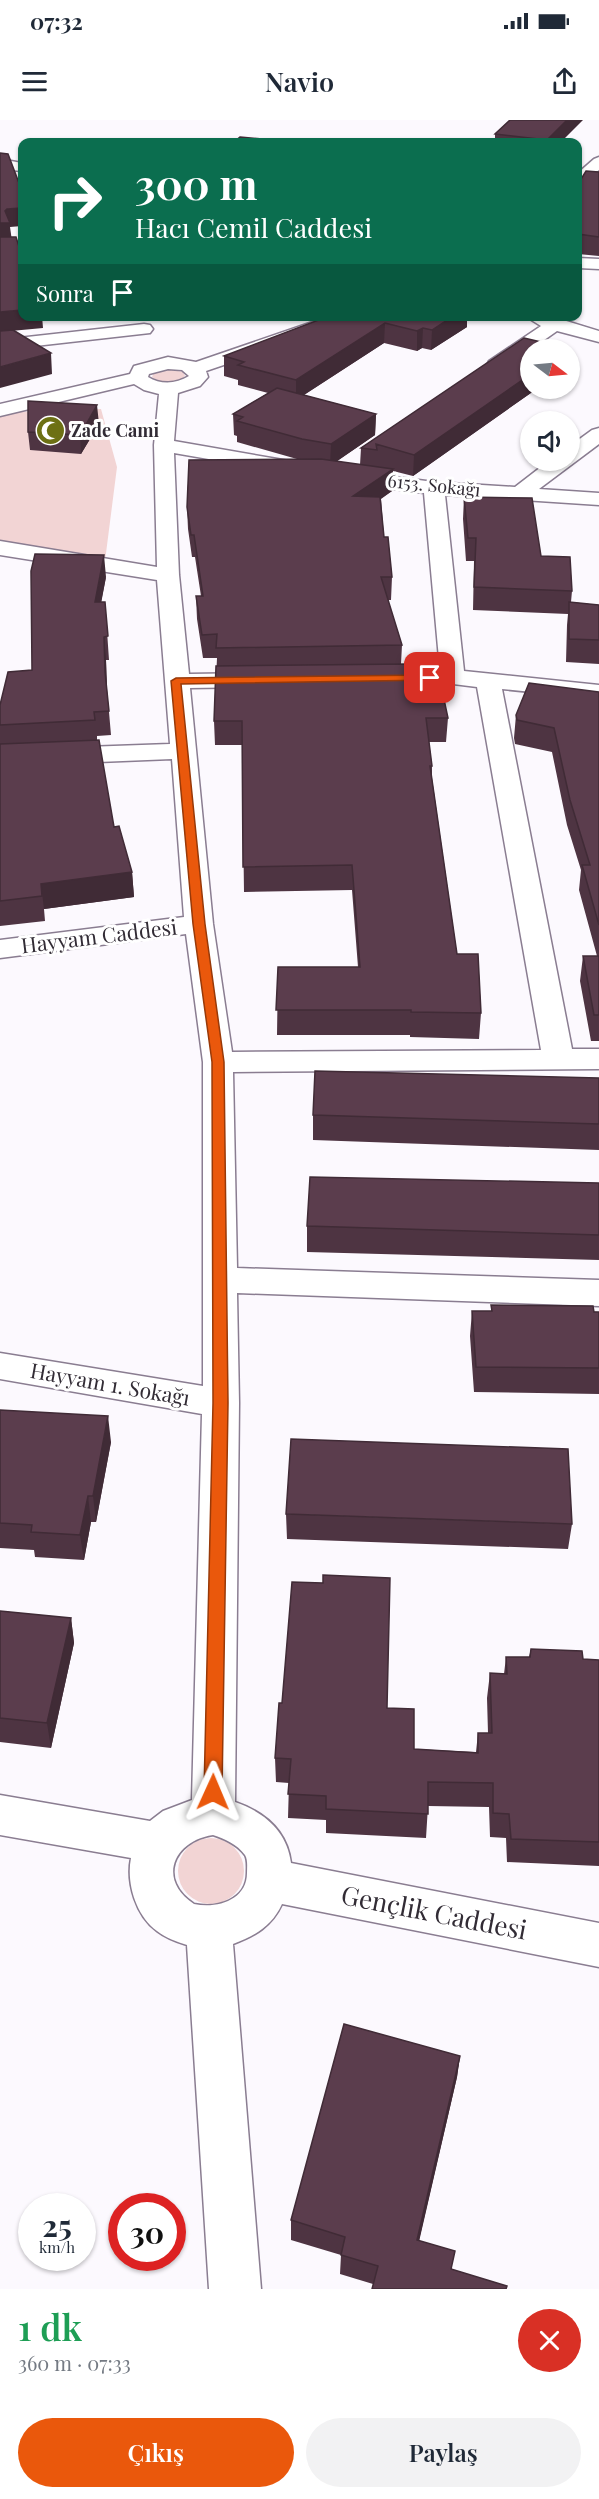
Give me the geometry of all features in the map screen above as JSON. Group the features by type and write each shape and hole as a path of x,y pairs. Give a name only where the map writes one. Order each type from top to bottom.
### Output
{"street":[{"path":"0,164 18,166"},
{"path":"582,263 599,264"},
{"path":"138,378 148,386 179,364 195,369 334,321"},
{"path":"545,321 599,338"},
{"path":"0,345 142,323 163,376 168,575 176,681 199,924 218,1062 221,1403 213,1815"},
{"path":"478,377 554,325"},
{"path":"138,378 141,370 189,385 200,377 195,369"},
{"path":"0,410 138,378"},
{"path":"580,448 599,434"},
{"path":"164,445 312,471"},
{"name":"6153. Sokağı","path":"354,462 334,475 434,488 599,499"},
{"path":"519,494 549,471"},
{"path":"434,488 453,677"},
{"path":"0,548 168,575"},
{"path":"372,678 453,677 599,692"},
{"path":"176,681 280,679"},
{"path":"488,681 558,1058"},
{"path":"0,758 184,750"},
{"name":"Hayyam Caddesi","path":"0,949 199,924"},
{"path":"218,1062 599,1059"},
{"path":"219,1280 599,1293"},
{"name":"Hayyam 1. Sokağı","path":"0,1366 221,1403"},
{"path":"0,1815 160,1843"},
{"path":"213,1815 232,1818 250,1828 263,1842 270,1861 269,1880 262,1899 249,1914 230,1925 209,1928 188,1925 170,1915 157,1899 151,1880 152,1861 160,1843 174,1828 192,1819 213,1815"},
{"name":"Gençlik Caddesi","path":"269,1880 599,1945"},
{"path":"209,1928 235,2289"}],"shaded area":[{"path":"168,369 183,372 185,376 177,381 168,382 152,377 154,372"},
{"path":"101,409 117,467 105,561 0,544 0,416 12,412"},
{"path":"211,1838 223,1841 234,1848 241,1859 244,1871 241,1883 234,1894 223,1901 211,1904 199,1901 188,1894 181,1883 178,1871 181,1859 188,1848 199,1841"}],"building":[{"path":"510,120 567,120 549,138 495,134"},
{"path":"0,153 8,154 18,180 18,208 7,209 5,211 10,223 0,223"},
{"path":"586,171 599,172 599,237 582,235 582,178"},
{"path":"0,237 16,237 18,243 18,310 0,312"},
{"path":"316,321 446,321 432,330 423,328 417,331 385,323 296,380 238,365 244,362 224,356"},
{"path":"13,330 51,353 0,367 0,331"},
{"path":"520,341 520,382 414,455 376,444 377,450 361,448"},
{"path":"277,388 376,414 331,444 302,439 237,421 243,417 233,414"},
{"path":"28,401 97,405 80,435 28,432"},
{"path":"321,459 393,469 353,496 380,497 384,537 388,537 392,577 381,577 402,645 216,648 217,634 202,635 196,596 203,596 194,535 191,535 187,507 189,460"},
{"path":"464,497 532,498 541,556 570,557 572,591 474,587 476,538 468,538"},
{"path":"35,554 104,555 95,602 105,602 108,636 104,637 105,672 109,711 94,712 95,720 0,725 0,705 8,672 32,670 31,571"},
{"path":"569,602 599,605 599,640 569,639"},
{"path":"408,664 412,676 439,676 448,718 426,718 432,766 430,766 457,954 478,954 481,1013 411,1012 411,1010 276,1010 278,967 360,967 352,865 243,867 242,721 214,721 216,666"},
{"path":"529,683 599,692 599,925 582,865 590,865 570,800 554,728 517,720 516,715"},
{"path":"99,740 114,827 119,826 132,872 41,884 42,896 0,901 0,744"},
{"path":"583,956 599,956 599,1015 594,1015"},
{"path":"315,1071 599,1078 599,1124 313,1115"},
{"path":"310,1177 599,1183 599,1235 307,1226"},
{"path":"491,1305 593,1306 594,1312 599,1312 599,1368 476,1367 472,1311 492,1311"},
{"path":"0,1410 108,1416 93,1496 88,1496 80,1535 31,1532 32,1525 0,1523"},
{"path":"291,1439 568,1449 572,1524 286,1514"},
{"path":"323,1575 390,1578 387,1708 414,1709 414,1749 478,1753 478,1733 492,1733 490,1673 507,1674 506,1657 530,1657 531,1649 582,1651 583,1659 599,1660 599,1842 511,1839 509,1814 493,1813 493,1783 428,1782 428,1814 326,1809 326,1796 288,1794 291,1759 275,1758 292,1582 323,1583"},
{"path":"0,1611 71,1618 47,1723 0,1718"},
{"path":"344,2024 460,2056 417,2240 455,2251 451,2269 507,2286 506,2289 372,2289 378,2266 341,2255 345,2237 291,2220"}],"place":[{"name":"Zade Cami","path":"50,431"}],"route":[{"path":"213,1792 221,1403 218,1062 199,924 176,681 430,678"}]}
